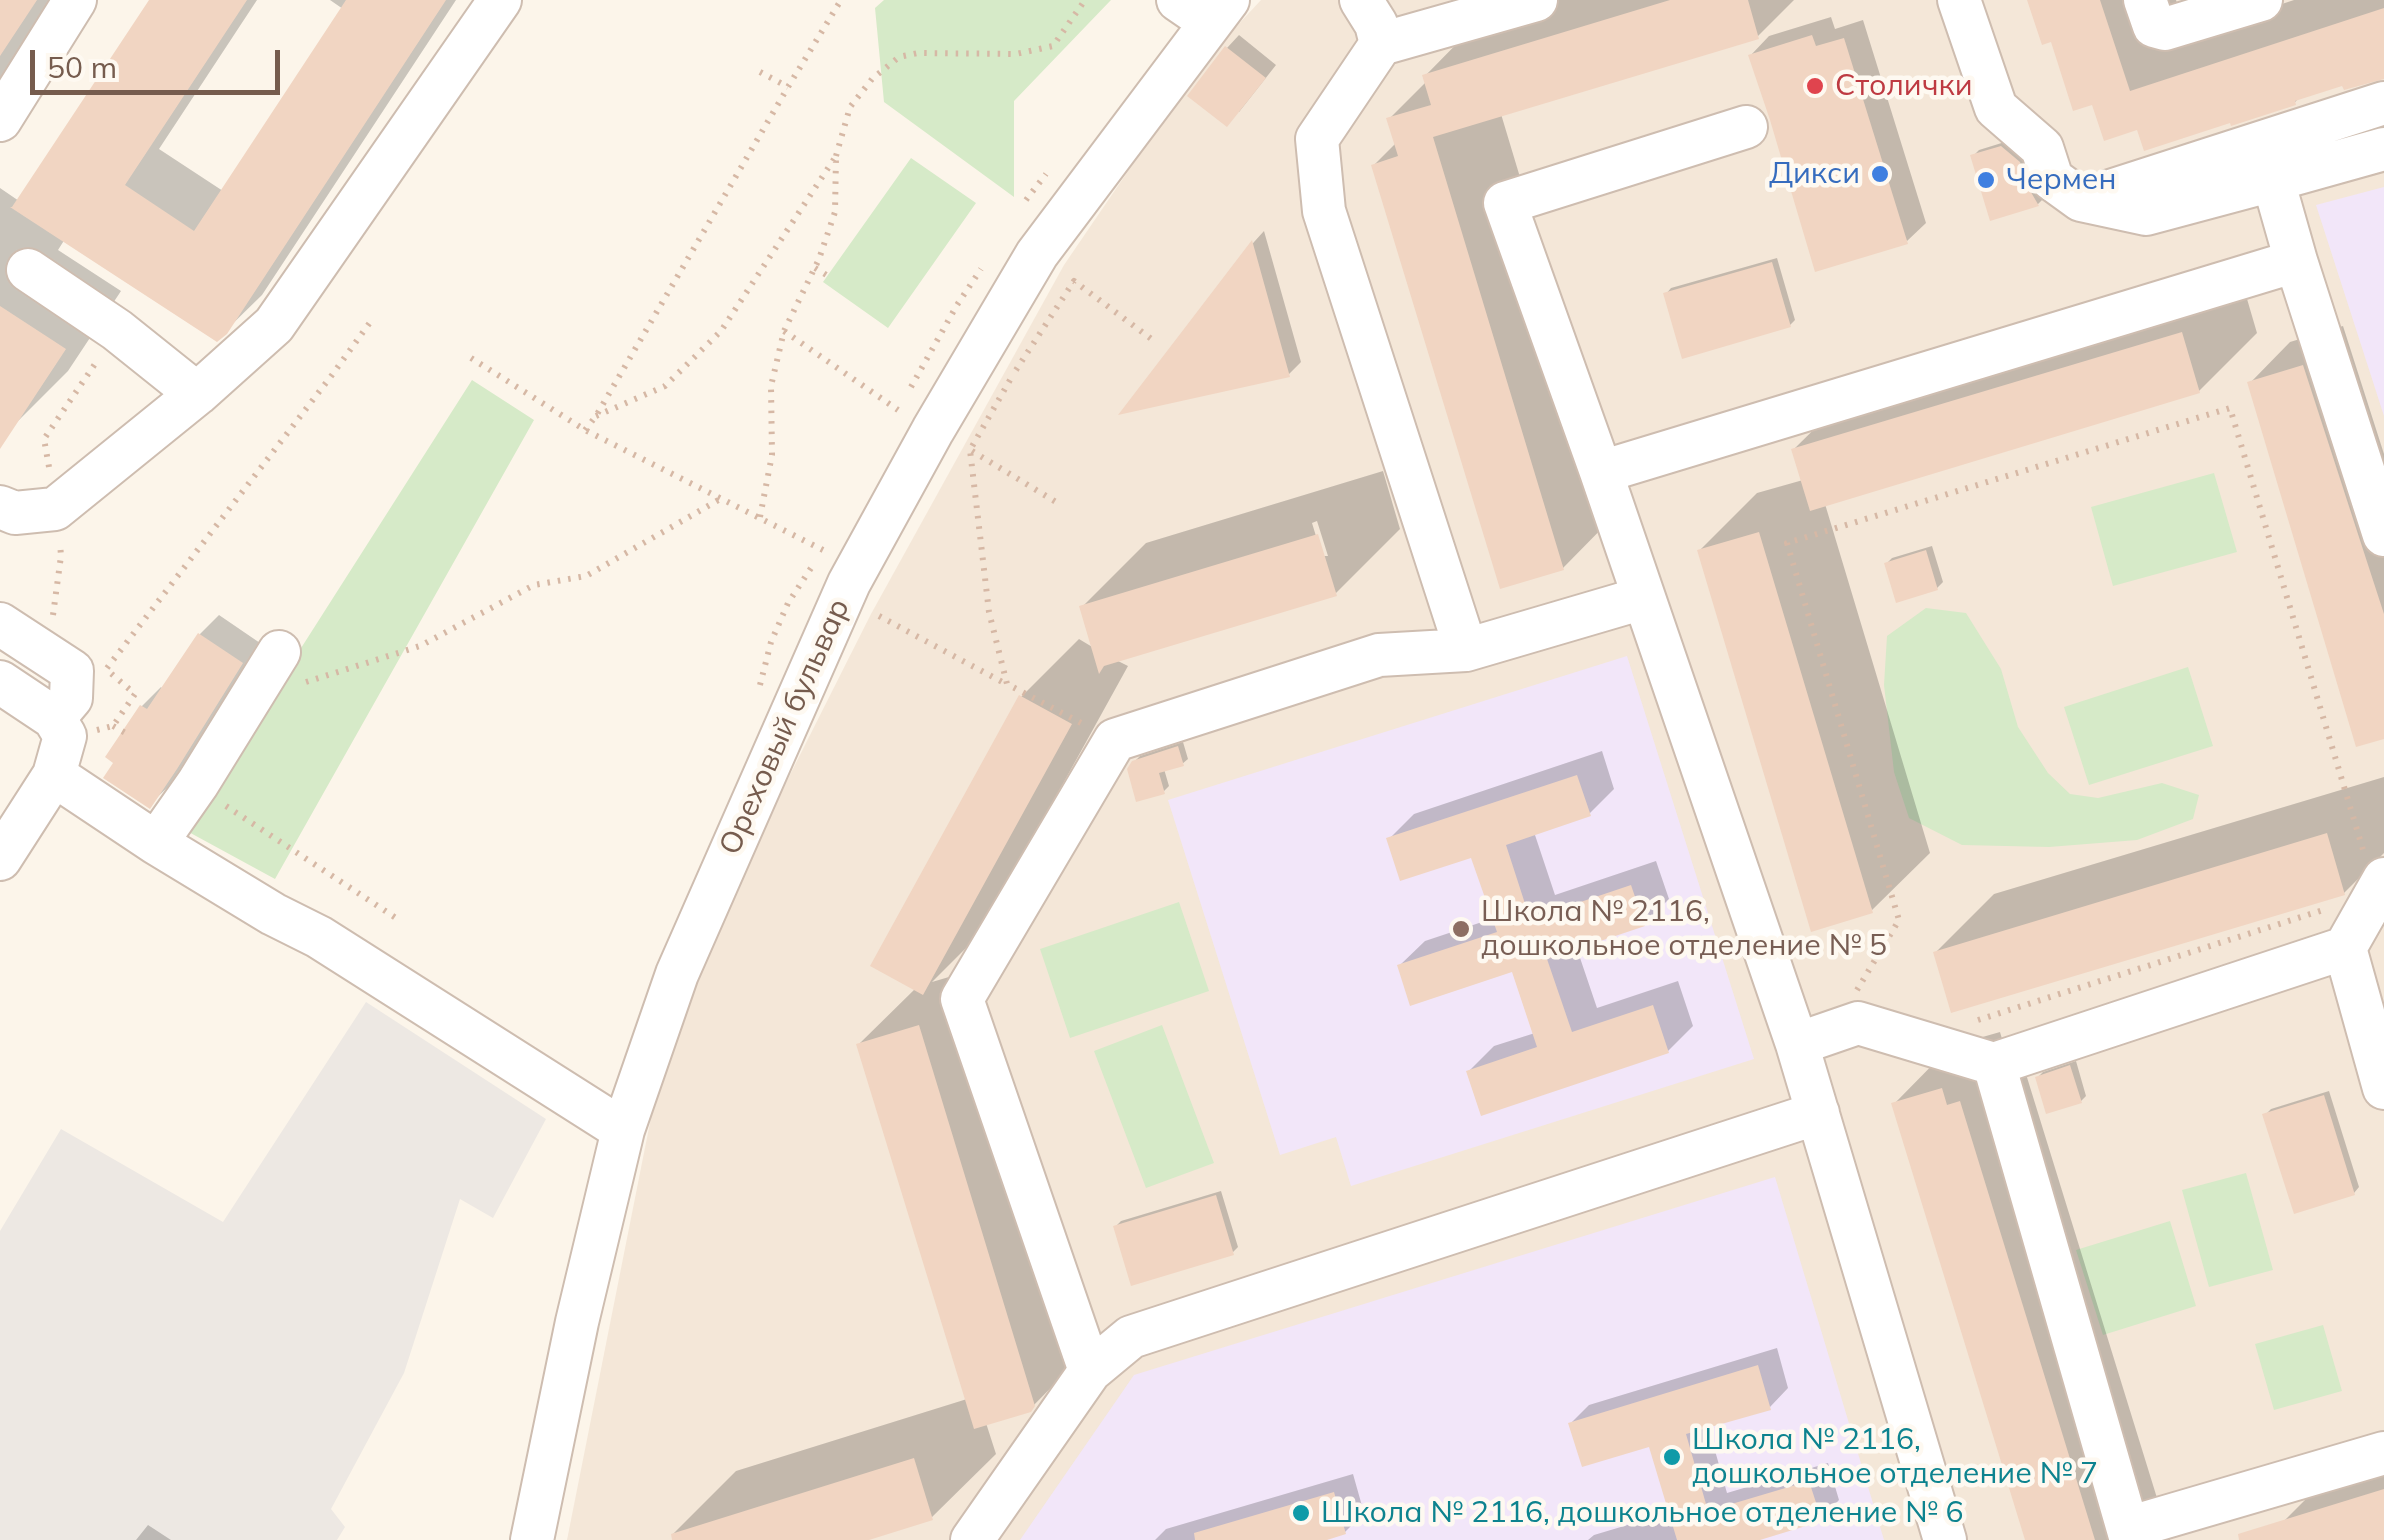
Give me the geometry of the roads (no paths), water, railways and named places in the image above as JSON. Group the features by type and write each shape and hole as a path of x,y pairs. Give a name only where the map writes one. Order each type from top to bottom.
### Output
{"street":[{"path":"0,120 75,0"},
{"path":"0,507 15,514 55,510 197,394 274,325 500,0"},
{"path":"1361,0 1376,24 1381,44"},
{"path":"1466,650 1324,212 1317,139 1381,44 1536,0"},
{"path":"1958,0 1996,108 2042,148 2052,179 2081,200 2146,214 2384,150"},
{"path":"2146,0 2154,26 2165,29 2260,0"},
{"name":"Ореховый бульвар","path":"532,1540 577,1322 624,1130 676,974 848,583 1038,254 1205,7"},
{"path":"2081,200 2384,103"},
{"path":"1746,127 1505,202 1643,598 1814,1039 1818,1112 1945,1540"},
{"path":"2274,180 2384,535"},
{"path":"13,260 117,330 197,394"},
{"path":"1601,472 2296,261"},
{"path":"1090,1371 962,999 1115,740 1379,654 1466,650 1643,598"},
{"path":"0,624 72,671 71,698 54,718"},
{"path":"156,843 198,783 292,667"},
{"path":"0,682 54,718 65,736 54,775 0,859"},
{"path":"54,775 156,843 273,914 319,937 624,1130"},
{"path":"1814,1039 1858,1024 1994,1064 2345,948 2380,886"},
{"path":"2345,948 2384,1088"},
{"path":"1994,1064 2130,1534 2384,1453"},
{"path":"972,1540 1090,1371 1131,1337 1818,1112"}],"place":[{"name":"Столички","path":"1815,86"},
{"name":"Дикси","path":"1880,174"},
{"name":"Чермен","path":"1986,180"},
{"name":"Школа № 2116, дошкольное отделение № 5","path":"1461,929"},
{"name":"Школа № 2116, дошкольное отделение № 7","path":"1672,1457"},
{"name":"Школа № 2116, дошкольное отделение № 6","path":"1301,1513"}]}
